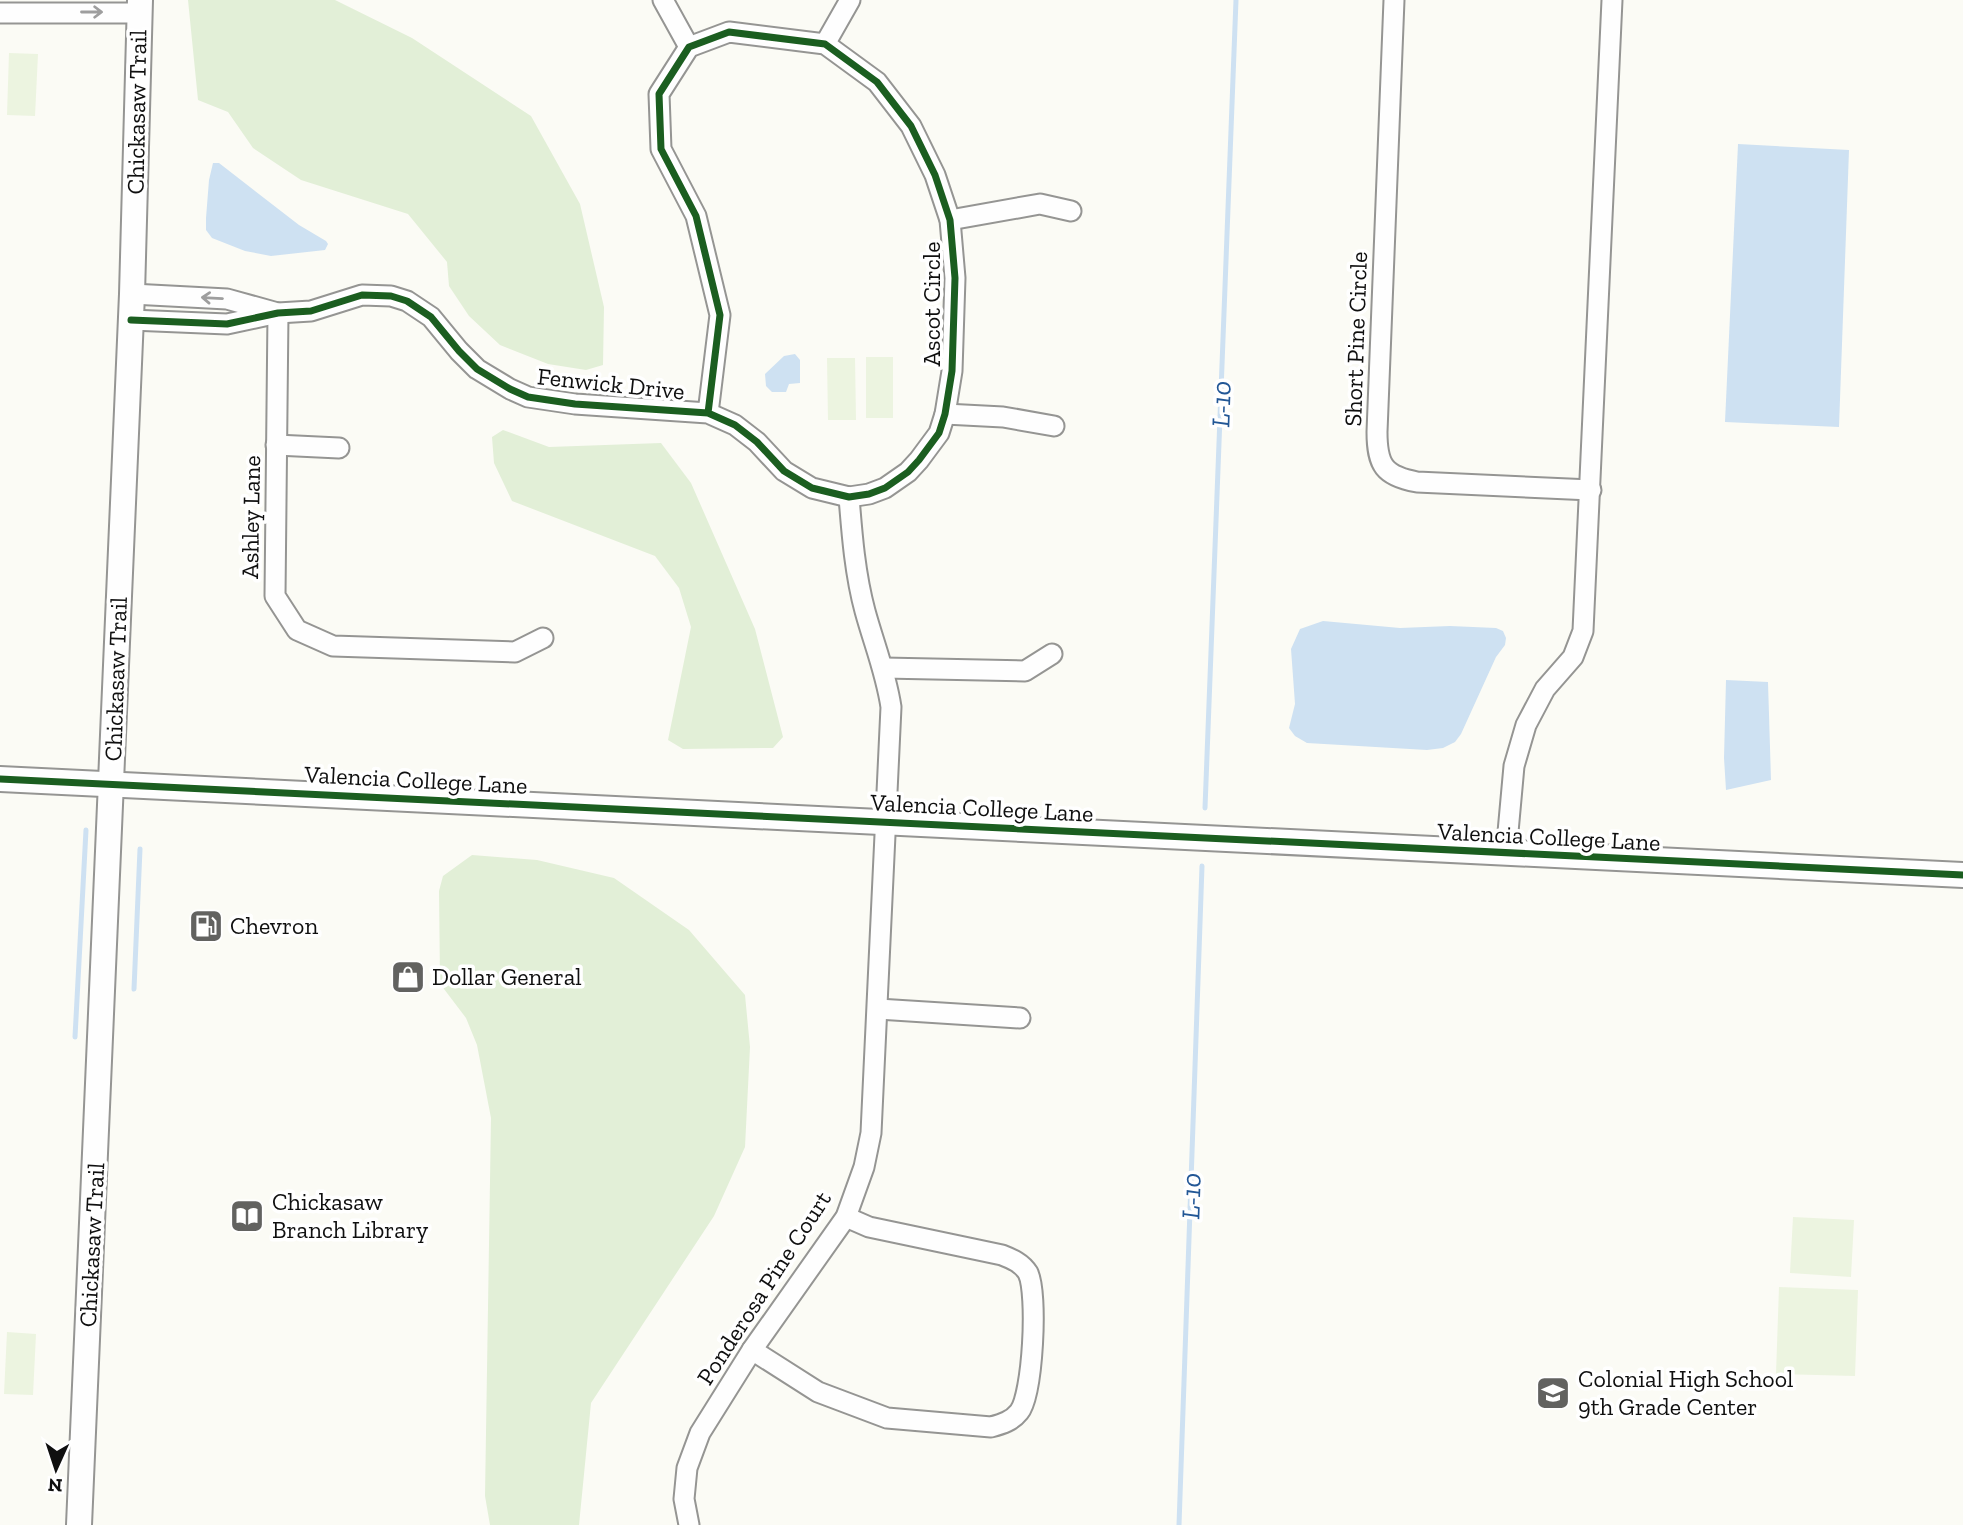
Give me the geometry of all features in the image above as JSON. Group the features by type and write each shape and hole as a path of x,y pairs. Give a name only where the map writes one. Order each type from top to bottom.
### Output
{"street":[{"path":"663,0 689,47 659,94 661,149 696,216 720,315 708,414"},
{"path":"825,44 850,0"},
{"name":"Short Pine Circle","path":"1394,0 1377,432 1380,460 1390,473 1417,482 1591,490"},
{"path":"1506,854 1514,766 1526,725 1545,689 1573,657 1583,631 1612,0"},
{"path":"0,13 139,6"},
{"name":"Chickasaw Trail","path":"79,1525 113,785 132,294 139,6"},
{"name":"Ascot Circle","path":"689,47 729,32 825,44 877,82 911,126 935,174 950,220 955,278 952,371 945,414 934,441 908,472 885,488 849,497"},
{"path":"950,220 1040,204 1071,211"},
{"name":"Fenwick Drive","path":"132,294 227,299 278,313"},
{"name":"Fenwick Drive","path":"131,320 227,324 278,313 311,310 362,295 391,296 407,301 431,317 458,351 477,369 528,397 575,404 708,414 735,425 757,442 784,471 812,488 849,497"},
{"name":"Ashley Lane","path":"278,313 275,596 297,630 333,646 515,652 543,638"},
{"path":"945,414 1003,416 1054,426"},
{"path":"276,445 339,448"},
{"path":"849,497 859,583 865,612 884,668 891,707 885,822"},
{"path":"884,668 1025,671 1052,654"},
{"name":"Valencia College Lane","path":"0,779 1963,875"},
{"name":"Ponderosa Pine Court","path":"689,1525 684,1499 687,1468 701,1433 752,1350 846,1217 864,1167 871,1133 885,822"},
{"path":"878,1009 1020,1018"},
{"path":"752,1350 818,1392 887,1418 991,1427 1007,1422 1019,1412 1029,1388 1033,1305 1032,1284 1024,1268 1012,1258 1002,1255 869,1227 846,1217"}],"green space":[{"path":"188,0 335,0 412,38 531,116 580,204 604,307 603,365 586,370 548,364 500,345 469,316 449,286 447,262 408,214 301,180 253,148 228,112 198,100"},
{"path":"9,53 38,54 35,116 7,115"},
{"path":"866,357 893,357 893,418 866,418"},
{"path":"827,358 855,358 856,420 828,420"},
{"path":"503,430 549,447 661,443 691,483 755,629 783,737 773,748 683,749 668,740 691,627 679,588 655,556 512,501 494,463 492,437"},
{"path":"472,855 537,860 614,878 689,930 745,995 750,1047 745,1147 714,1216 591,1403 579,1525 490,1525 485,1496 491,1118 477,1045 466,1018 444,989 440,979 439,891 443,876"},
{"path":"1793,1217 1854,1220 1851,1277 1790,1273"},
{"path":"1779,1287 1858,1290 1855,1376 1776,1374"},
{"path":"7,1332 36,1334 33,1395 4,1394"}],"water":[{"path":"1738,144 1849,150 1839,427 1725,422"},
{"path":"213,163 219,163 299,225 326,241 328,244 325,250 271,256 245,251 212,238 206,230 206,218"},
{"path":"795,354 800,360 800,383 789,384 786,392 772,392 766,386 765,374 784,356"},
{"path":"1323,621 1400,628 1496,628 1503,631 1506,638 1505,645 1496,657 1455,742 1443,748 1427,750 1307,743 1295,736 1289,728 1295,704 1291,649 1300,629"},
{"path":"1726,680 1768,682 1771,780 1726,790 1724,758"}],"waterway":[{"name":"L-10","path":"1205,808 1236,0"},
{"path":"75,1037 86,830"},
{"path":"134,989 140,849"},
{"name":"L-10","path":"1179,1525 1202,866"}],"cycle path":[{"path":"131,320 227,324 278,313 311,311 362,295 391,296 407,301 431,317 477,369 528,397 575,404 708,413 735,425 757,442 784,471 812,488 849,497 885,488 908,472 919,460 939,433 945,414 952,371 955,278 950,220 935,175 911,126 877,82 825,44 729,32 689,47 659,94 661,149 696,216 720,315 708,413"},
{"path":"0,779 1963,875"}],"place":[{"name":"Chevron","path":"206,926"},
{"name":"Dollar General","path":"408,977"},
{"name":"Chickasaw Branch Library","path":"247,1216"},
{"name":"Colonial High School 9th Grade Center","path":"1553,1393"}]}
